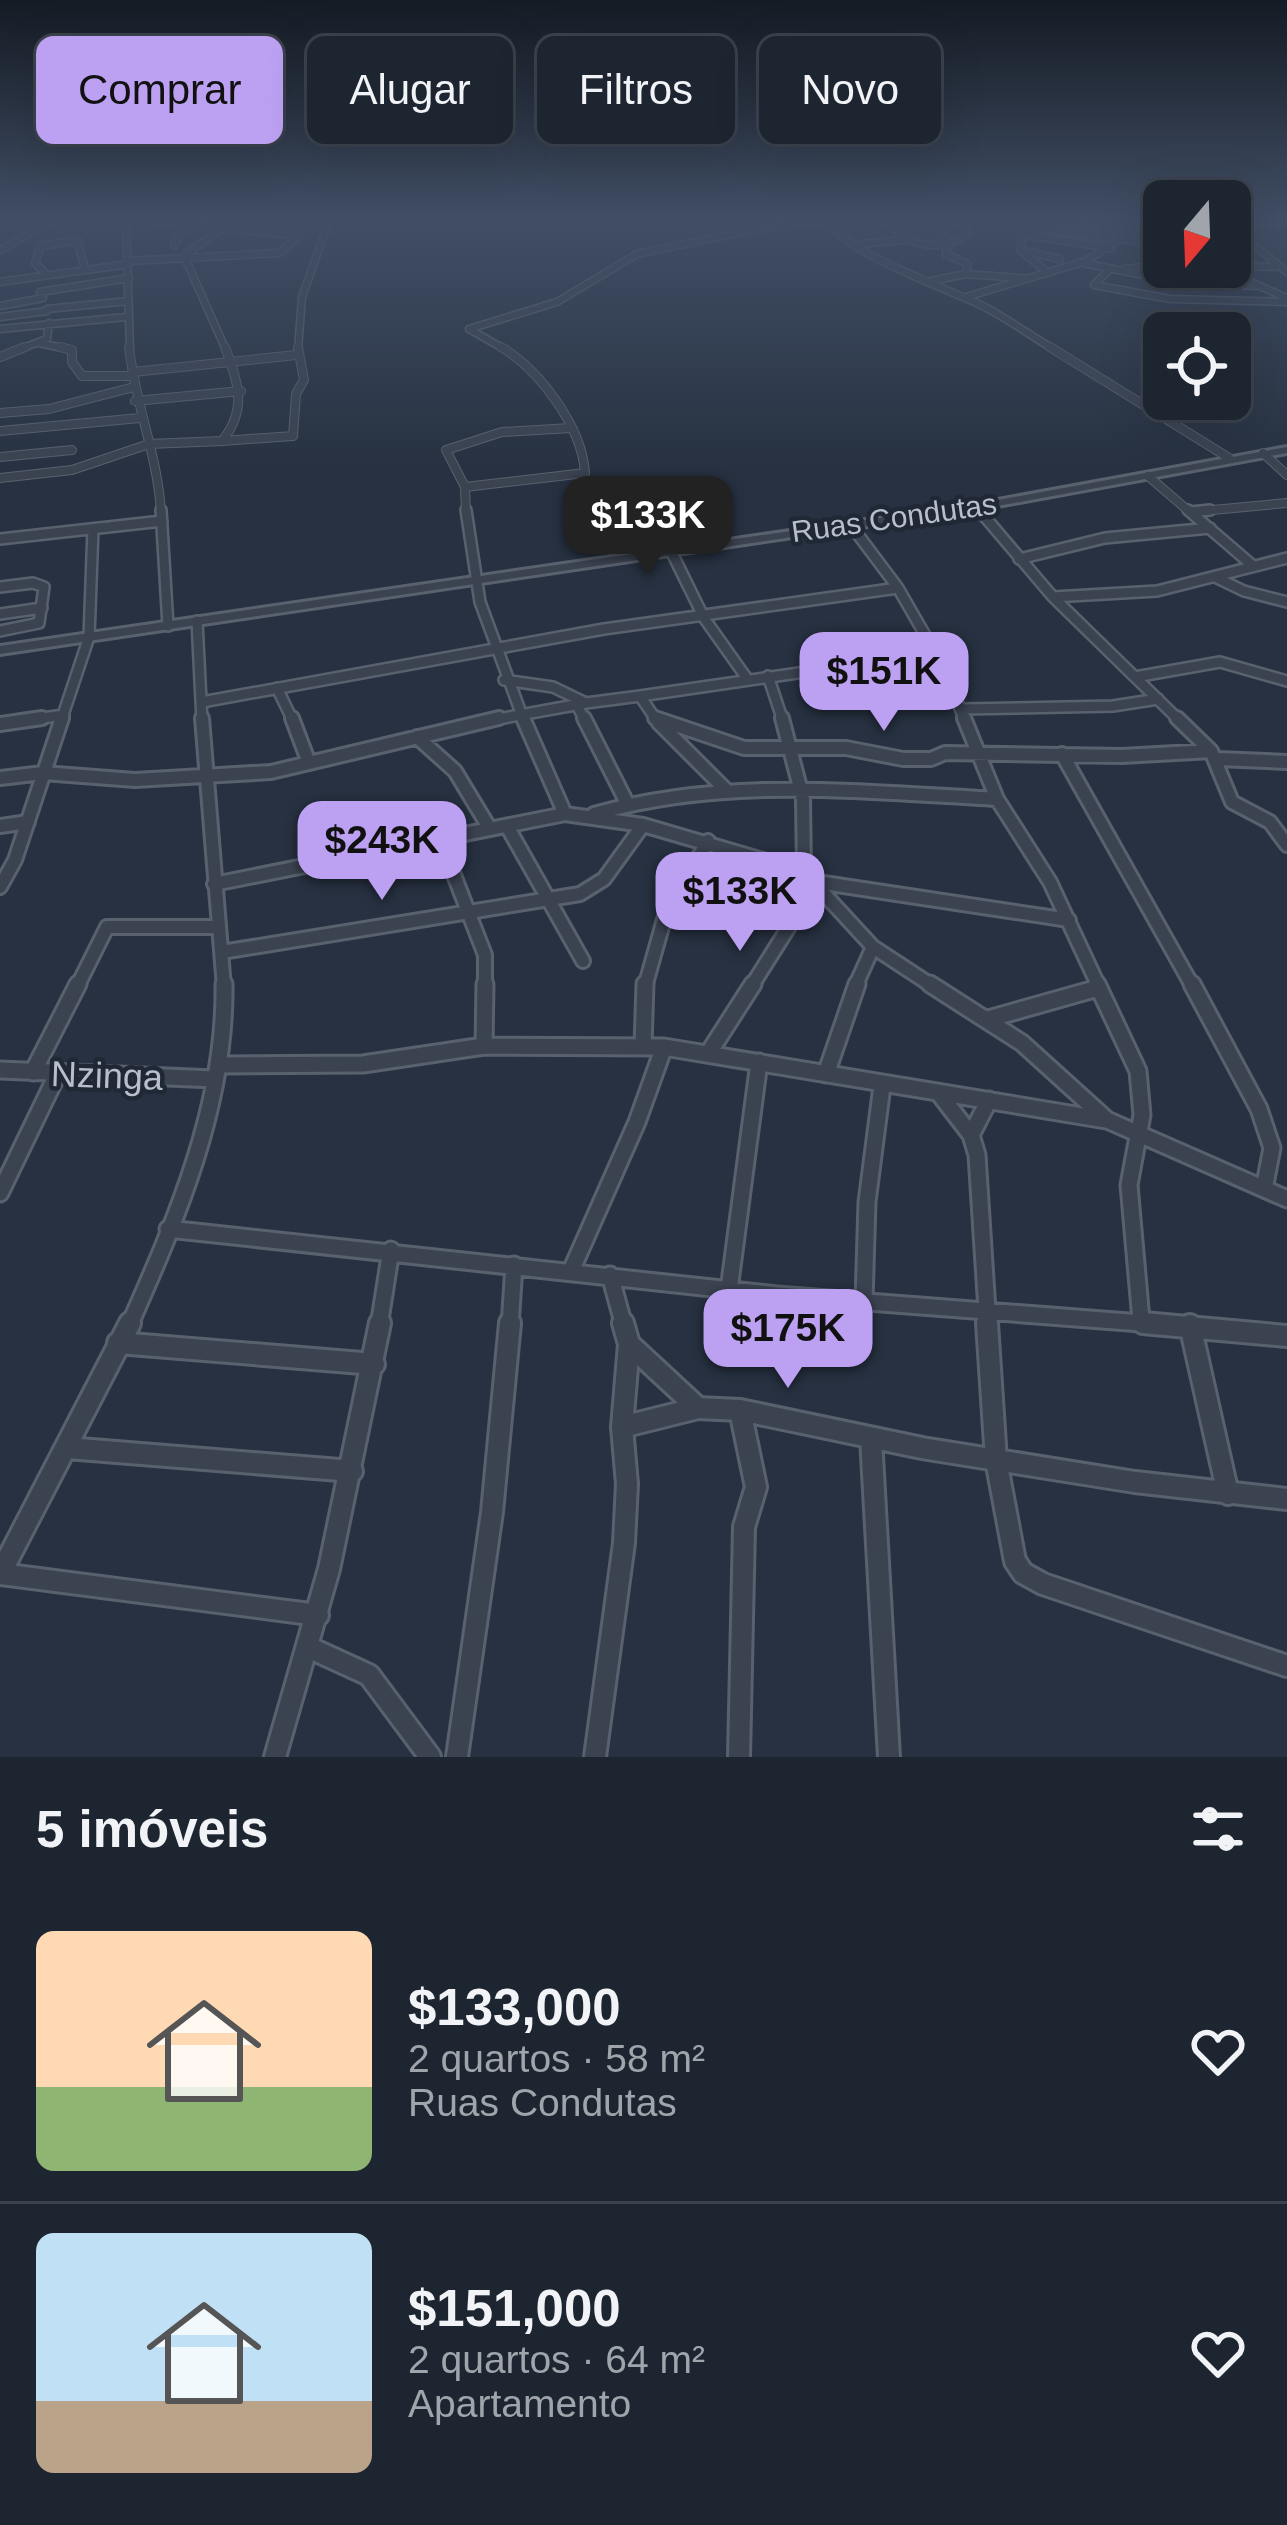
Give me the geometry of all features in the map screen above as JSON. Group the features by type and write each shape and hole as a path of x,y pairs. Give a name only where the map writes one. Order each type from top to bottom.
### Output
{"street":[{"path":"0,358 49,337 44,303"},
{"path":"0,317 110,303"},
{"path":"128,303 135,401 159,476 168,626"},
{"path":"208,303 241,391 234,429 222,441"},
{"path":"0,478 71,470 149,444 293,436 296,394 304,380 296,355 302,303"},
{"path":"465,487 585,473 571,428 547,384 469,329 554,303"},
{"path":"975,303 1228,458"},
{"path":"0,329 126,317"},
{"path":"39,343 72,350 70,361 88,380 296,355"},
{"path":"0,413 67,404 134,387"},
{"path":"135,401 241,391"},
{"path":"67,404 95,412 97,422"},
{"path":"0,430 140,418"},
{"path":"565,814 495,651 473,582 466,543 465,487 446,450 502,432 571,428"},
{"path":"0,457 72,450"},
{"name":"Ruas Condutas","path":"7,649 976,507 1287,450"},
{"path":"1263,453 1287,475"},
{"path":"1148,476 1252,565"},
{"path":"1191,512 1287,503"},
{"path":"976,507 1052,597 1215,755 1232,802 1270,822 1287,824"},
{"path":"0,539 162,521"},
{"path":"850,524 898,587 936,653 997,800 1069,920 1138,1071 1143,1102 1130,1217 1142,1320"},
{"path":"1019,559 1105,538 1210,528"},
{"path":"2,880 28,822 89,637 93,529"},
{"path":"671,551 704,618 748,680"},
{"path":"1052,597 1157,590 1287,558"},
{"path":"1214,577 1287,602"},
{"path":"0,586 43,585 39,623 0,631"},
{"path":"202,701 604,629 898,587"},
{"path":"0,614 42,608"},
{"path":"197,621 222,952 217,1072 169,1229 67,1448 0,1574 318,1615"},
{"path":"7,649 17,628"},
{"path":"0,778 44,773 124,780 271,772 521,713 936,653"},
{"path":"1135,677 1220,662 1287,681"},
{"path":"768,676 802,792 808,854 804,872"},
{"path":"505,680 554,687 582,704 627,803"},
{"path":"277,688 298,722 297,736 309,763"},
{"path":"640,696 657,722 725,789"},
{"path":"963,709 1113,706 1158,699"},
{"path":"0,724 64,715"},
{"path":"657,722 697,729 736,746 846,748 903,759 980,754 1215,755 1287,762"},
{"path":"417,736 455,771 490,829"},
{"path":"1062,754 1084,800 1132,872 1279,1149 1264,1189"},
{"path":"593,815 627,803 725,789 997,800"},
{"path":"214,884 565,814 593,815 708,842 804,872 873,947 988,1019 1069,1082 1107,1120 1287,1199"},
{"path":"0,826 28,822"},
{"path":"1270,822 1287,845"},
{"path":"222,952 470,914 596,887 643,825"},
{"path":"506,826 584,961"},
{"path":"440,839 486,962 484,1046"},
{"path":"643,1046 641,993 649,953 665,913 708,842"},
{"path":"817,882 1069,920"},
{"path":"708,1054 817,882"},
{"path":"32,1072 107,927 219,927"},
{"path":"826,1074 873,947"},
{"path":"988,1019 1099,988"},
{"name":"Nzinga","path":"0,1070 217,1072 363,1064 484,1046 643,1046 1107,1120"},
{"path":"571,1271 637,1122 664,1047"},
{"path":"729,1290 758,1063"},
{"path":"0,1193 58,1073"},
{"path":"864,1301 867,1202 882,1086"},
{"path":"941,1096 971,1136 979,1172 996,1460 1015,1561 1034,1581 1287,1666"},
{"path":"971,1136 988,1100"},
{"path":"169,1229 729,1290 987,1313 1142,1320 1287,1336"},
{"path":"275,1757 310,1648 352,1471 391,1250"},
{"path":"457,1757 491,1534 508,1380 514,1265"},
{"path":"595,1757 624,1543 627,1484 622,1427 628,1344 610,1275"},
{"path":"1190,1325 1228,1494"},
{"path":"118,1343 374,1364"},
{"path":"628,1344 698,1408"},
{"path":"622,1427 698,1408 740,1410 996,1460 1287,1499"},
{"path":"740,1410 756,1486 744,1527 740,1757"},
{"path":"871,1438 889,1757"},
{"path":"67,1448 352,1471"},
{"path":"310,1648 353,1664 369,1676 430,1757"}]}
